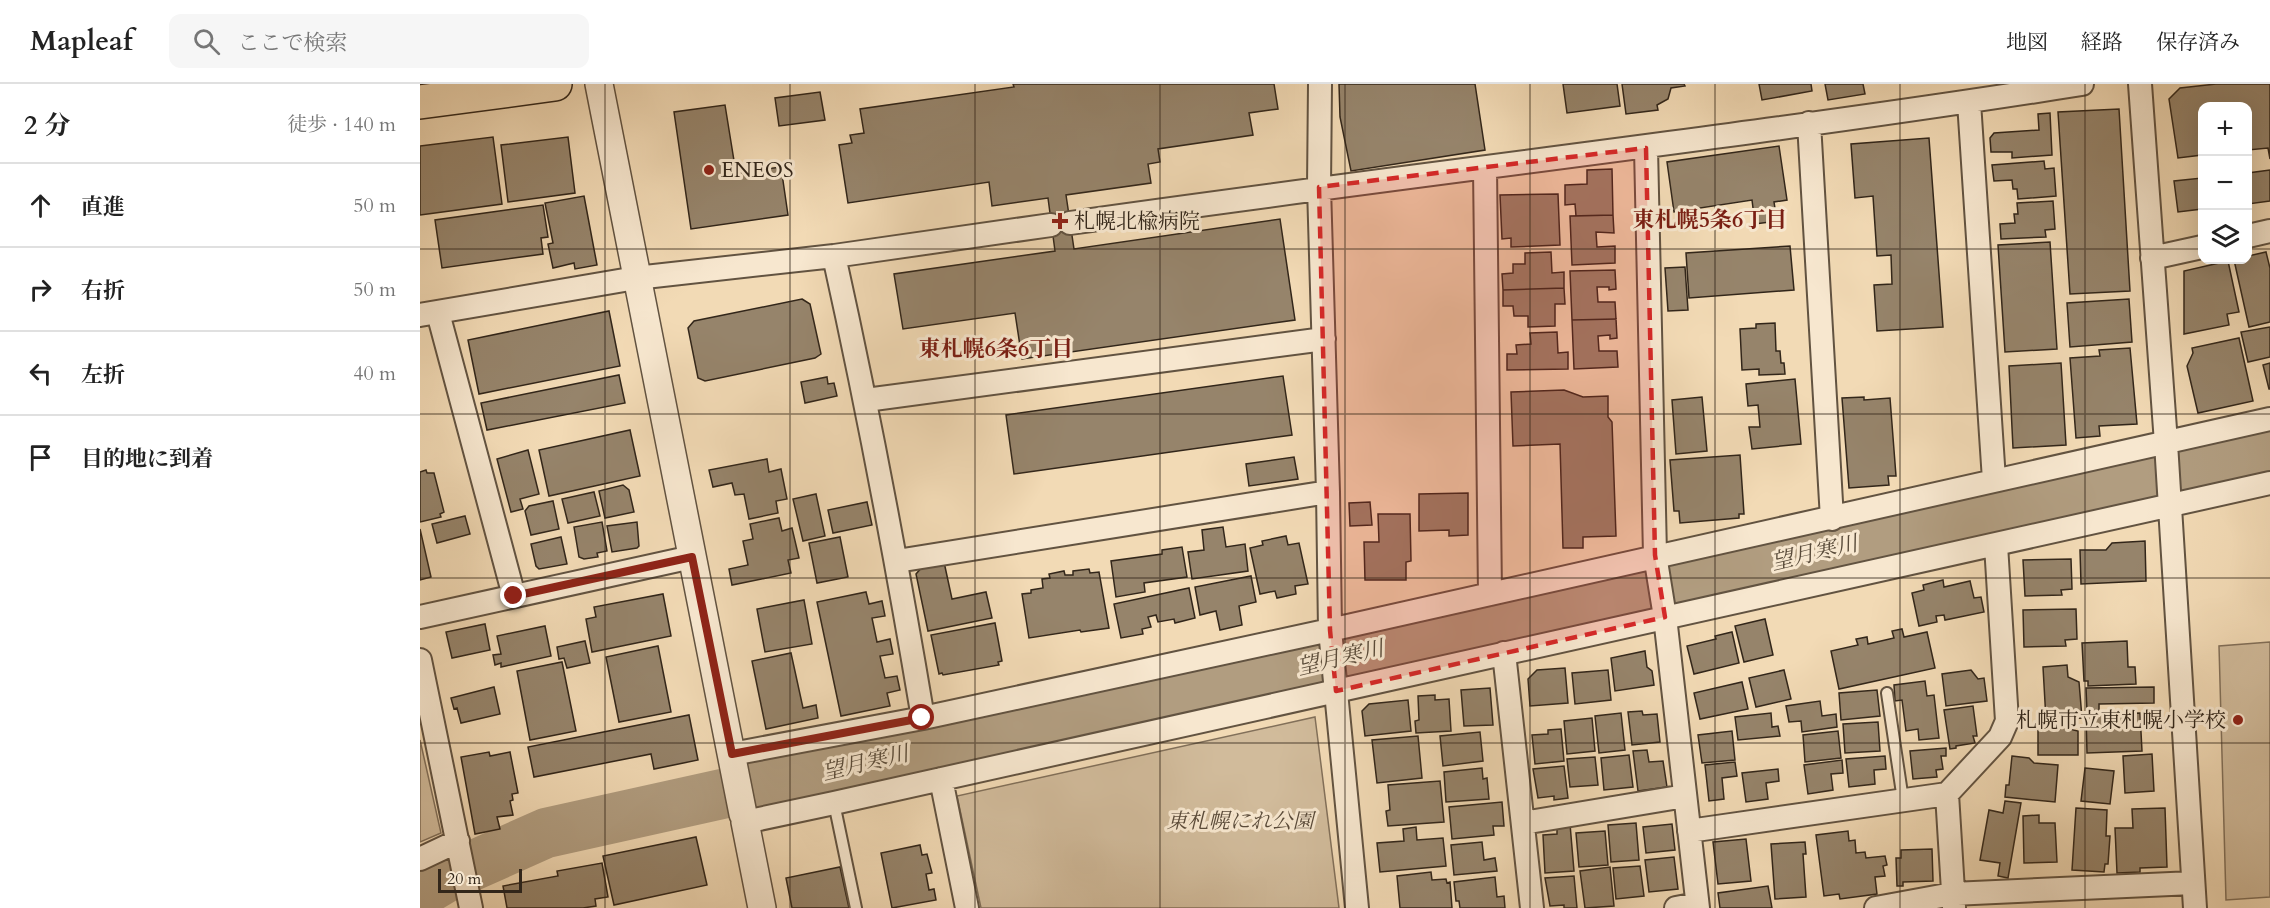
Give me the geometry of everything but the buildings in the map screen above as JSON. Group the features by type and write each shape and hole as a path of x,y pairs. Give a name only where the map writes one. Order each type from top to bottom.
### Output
{"main road":[{"path":"420,102 555,84"}],"street":[{"path":"599,84 762,908"},
{"path":"1320,84 1319,187 1330,635 1357,908"},
{"path":"514,596 429,314 636,278 834,256 1319,187 1646,148 2082,84"},
{"path":"2140,84 2195,908"},
{"path":"1969,102 1994,480"},
{"path":"1809,123 1832,519"},
{"path":"1646,148 1656,563 1664,610 1689,831 1690,907"},
{"path":"1485,168 1490,594"},
{"path":"2252,235 2270,231"},
{"path":"2152,258 2198,248"},
{"path":"834,256 866,400 897,561 922,718"},
{"path":"866,400 1324,339"},
{"path":"735,767 922,718 1330,635 1490,594 1656,563 1994,480 2166,448 2270,419"},
{"path":"744,818 941,779 1335,684 1504,653 1664,610 1996,545 2168,498 2270,483"},
{"path":"897,561 1328,492"},
{"path":"1689,831 1947,794 2000,737 2007,721 1996,545"},
{"path":"420,617 692,557"},
{"path":"1504,653 1532,908"},
{"path":"420,660 468,897"},
{"path":"941,779 967,908"},
{"path":"1947,794 1953,901"},
{"path":"1523,822 1685,796"},
{"path":"420,859 459,849"},
{"path":"1876,908 2193,883"}],"lane":[{"path":"1887,693 1903,800"},
{"path":"834,802 856,908"}],"highlighted area":[{"path":"1646,148 1655,555 1665,617 1336,691 1330,630 1319,187"}],"green space":[{"path":"2270,642 2270,897 2226,900 2219,646"},
{"name":"東札幌にれ公園","path":"1315,717 1339,908 981,908 957,796"},
{"path":"420,740 441,833 420,842"}],"waterway":[{"name":"望月寒川","path":"420,893 445,878 546,833 2270,451"}],"place":[{"name":"ENEOS","path":"709,170"},
{"name":"札幌北楡病院","path":"1060,221"},
{"name":"札幌市立東札幌小学校","path":"2238,720"}],"district":[{"name":"東札幌5条6丁目","path":"1710,219"},
{"name":"東札幌6条6丁目","path":"996,348"}],"route":[{"path":"514,596 692,557 732,754 922,718"}]}
